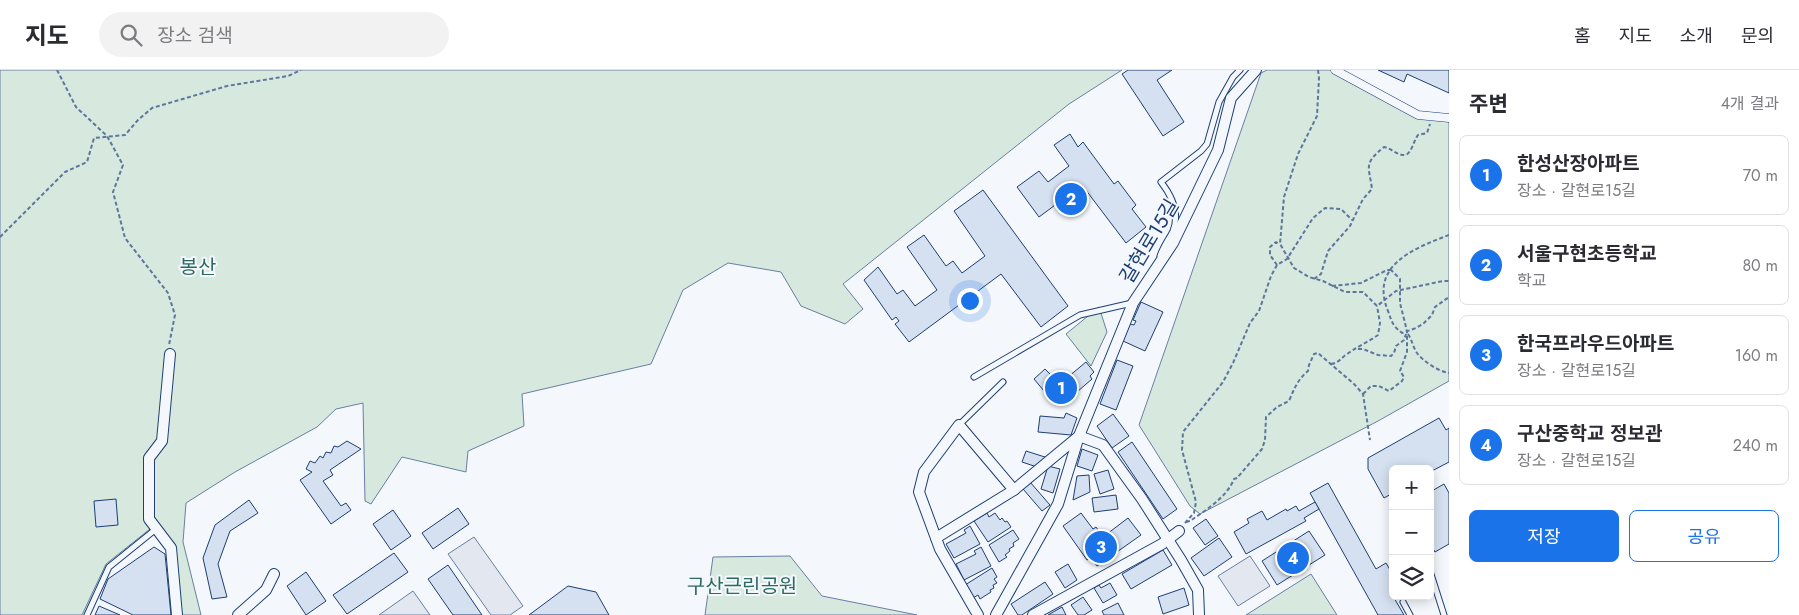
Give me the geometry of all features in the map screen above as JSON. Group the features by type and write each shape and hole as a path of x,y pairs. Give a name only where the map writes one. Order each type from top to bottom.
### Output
{"street":[{"name":"갈현로15길","path":"996,615 1058,504 1079,436 1133,302 1173,242 1218,150 1231,98 1256,70"},
{"path":"1335,70 1418,115 1449,118"},
{"path":"170,354 162,441 149,458 149,519 171,548 177,615"},
{"path":"978,615 940,549 919,492 924,472 959,424 1014,490"},
{"path":"936,538 1014,490 1079,436 1103,445 1168,539 1198,590 1199,615"},
{"path":"1032,615 1168,539 1178,531"},
{"path":"238,615 266,590 274,574"}],"lane":[{"path":"1157,267 1162,250 1174,229 1176,212 1168,191 1161,182 1201,151 1207,144 1219,102 1232,77 1240,70"},
{"path":"974,377 1080,315 1133,302"},
{"path":"959,424 1003,382"},
{"path":"87,615 109,567 156,528"},
{"path":"1434,584 1444,615"},
{"path":"1403,602 1410,615"}],"path":[{"path":"57,70 76,107 107,136 123,166 113,192 125,238 168,293 175,315 168,344 170,354"},
{"path":"0,237 65,172 87,162 94,138 125,135 152,108 227,86 288,76 301,70"},
{"path":"1318,70 1317,116 1298,154 1284,197 1280,244 1287,259 1294,268 1345,292 1363,292 1377,306 1380,323 1378,335 1337,363 1331,364"},
{"path":"1314,279 1321,274 1328,251 1352,220 1363,199 1372,189 1368,174 1369,165 1374,155 1384,147 1392,149 1398,155 1406,155 1411,152 1414,140 1418,135 1428,133 1432,116"},
{"path":"1178,531 1194,513 1196,502 1182,450 1183,432 1223,382 1250,324 1260,311 1271,276 1278,266 1287,259 1313,218 1325,208 1341,209 1352,220"},
{"path":"1449,235 1419,246 1398,259 1386,276 1383,290 1384,301 1393,326 1402,333 1422,324 1432,315 1435,307 1449,297"},
{"path":"1278,266 1270,255 1270,247 1276,242 1280,244"},
{"path":"1331,286 1361,283 1386,270 1391,270 1400,279 1400,303 1407,332 1416,352 1424,360 1449,374"},
{"path":"1377,306 1396,291 1449,281"},
{"path":"1351,352 1364,349 1378,355 1391,356 1396,346 1404,340 1407,332"},
{"path":"1363,394 1371,386 1379,386 1389,391 1402,381 1404,377 1400,371 1407,352 1407,332"},
{"path":"1186,522 1190,522 1211,507 1232,484 1234,478 1237,478 1262,450 1265,440 1266,417 1277,407 1289,401 1301,376 1308,371 1314,354 1318,353 1363,394 1370,440"}],"green space":[{"name":"봉산","path":"0,70 1122,70 1069,104 843,284 863,309 845,324 801,306 781,272 728,263 683,290 651,364 522,394 524,426 468,451 466,472 402,457 371,504 365,501 363,403 336,409 317,427 235,472 186,503 183,542 201,615 181,615 175,545 159,525 150,529 106,564 82,615 0,615"},
{"path":"1267,70 1335,70 1418,115 1449,118 1449,381 1378,421 1200,514 1190,506 1139,425 1261,73"},
{"path":"1099,307 1107,332 1091,366 1066,334"},
{"name":"구산근린공원","path":"790,556 822,596 917,615 705,615 713,557"},
{"path":"1311,574 1337,615 1246,615"}],"shaded area":[{"path":"474,537 523,606 510,615 491,615 448,554"},
{"path":"1250,556 1270,586 1238,606 1218,576"},
{"path":"413,591 430,615 379,615"}],"building":[{"path":"1128,70 1172,70 1157,80 1184,122 1163,136 1122,74"},
{"path":"1378,70 1449,70 1449,93 1407,74 1404,82"},
{"path":"1070,134 1078,147 1083,142 1114,184 1118,181 1136,205 1132,209 1146,227 1126,243 1082,185 1039,217 1017,187 1039,171 1048,182 1069,166 1054,145"},
{"path":"983,190 1068,306 1041,327 1001,274 909,342 895,324 899,321 896,317 892,320 864,280 878,267 897,294 903,290 915,306 937,290 907,247 924,235 946,266 953,261 962,273 985,256 954,211"},
{"path":"1141,302 1163,312 1145,351 1123,341 1130,324 1134,325 1136,321 1133,320"},
{"path":"1117,360 1133,366 1116,410 1100,404"},
{"path":"1086,362 1094,372 1090,376 1092,379 1070,398 1066,393 1054,403 1034,379 1045,369 1052,376 1055,373 1062,382"},
{"path":"1066,413 1077,418 1071,435 1038,432 1040,416 1064,418"},
{"path":"1113,414 1129,436 1112,448 1097,426"},
{"path":"1439,418 1446,430 1449,428 1449,462 1434,470 1434,465 1389,465 1389,495 1384,498 1368,469 1368,458"},
{"path":"347,441 361,449 330,470 333,475 323,481 341,506 346,503 351,510 331,524 300,480 312,472 306,469 310,461 315,463 320,456 323,458 326,452 331,453 334,446 338,447"},
{"path":"1132,442 1177,509 1163,519 1118,452"},
{"path":"1082,449 1098,455 1092,471 1077,466"},
{"path":"1026,451 1048,458 1037,467 1022,462"},
{"path":"1048,466 1060,469 1053,493 1041,489"},
{"path":"1108,470 1114,489 1100,494 1094,474"},
{"path":"1089,475 1090,492 1073,500 1077,476"},
{"path":"1030,482 1050,505 1042,511 1023,489"},
{"path":"1328,483 1376,569 1386,563 1389,568 1389,600 1395,600 1404,615 1378,615 1310,493"},
{"path":"1444,484 1449,493 1449,544 1435,552 1434,550 1434,490"},
{"path":"1116,495 1118,509 1094,512 1092,498"},
{"path":"116,499 118,525 96,527 94,501"},
{"path":"249,500 258,513 230,531 218,564 227,597 212,599 203,558 215,525"},
{"path":"1315,502 1319,509 1304,518 1306,521 1246,554 1234,532 1249,523 1247,519 1262,511 1267,520 1286,509 1287,511 1296,506 1299,511"},
{"path":"458,508 469,524 433,549 422,533"},
{"path":"393,510 411,536 391,550 373,524"},
{"path":"987,513 989,517 995,513 1000,520 1002,518 1005,522 1007,521 1011,527 988,542 974,521"},
{"path":"1081,513 1093,529 1096,527 1103,537 1128,518 1141,535 1097,566 1091,558 1087,560 1063,526"},
{"path":"1206,519 1218,536 1205,545 1193,528"},
{"path":"970,526 980,544 954,558 946,544 966,533 964,530"},
{"path":"1013,530 1019,539 1013,543 1014,546 1005,555 1007,557 999,562 989,545"},
{"path":"1309,531 1325,555 1277,585 1262,561"},
{"path":"1219,538 1232,557 1204,576 1191,558"},
{"path":"154,547 165,554 171,615 133,615 100,599 108,579"},
{"path":"981,547 991,566 964,580 956,564 976,554 974,551"},
{"path":"1163,550 1172,565 1131,589 1122,574"},
{"path":"394,553 408,572 347,614 333,595"},
{"path":"1068,564 1077,580 1065,588 1055,572"},
{"path":"448,565 482,615 453,615 428,579"},
{"path":"992,568 997,577 994,579 997,583 993,585 994,588 980,599 978,595 973,598 965,585"},
{"path":"306,572 326,601 306,615 287,586"},
{"path":"1045,582 1053,594 1022,615 1018,615 1011,604"},
{"path":"1110,583 1117,595 1103,603 1094,588 1099,585 1101,588"},
{"path":"568,586 596,592 609,615 529,615"},
{"path":"1184,588 1189,605 1163,614 1158,597"},
{"path":"1083,597 1092,610 1084,615 1078,615 1071,605"},
{"path":"1118,603 1124,615 1104,615 1102,611"},
{"path":"99,606 120,615 95,615"},
{"path":"1062,607 1066,615 1048,615"}],"place":[{"name":"서울구현초등학교","path":"1071,199"},
{"name":"한성산장아파트","path":"1061,388"},
{"name":"한국프라우드아파트","path":"1101,547"},
{"name":"구산중학교 정보관","path":"1293,558"}]}
